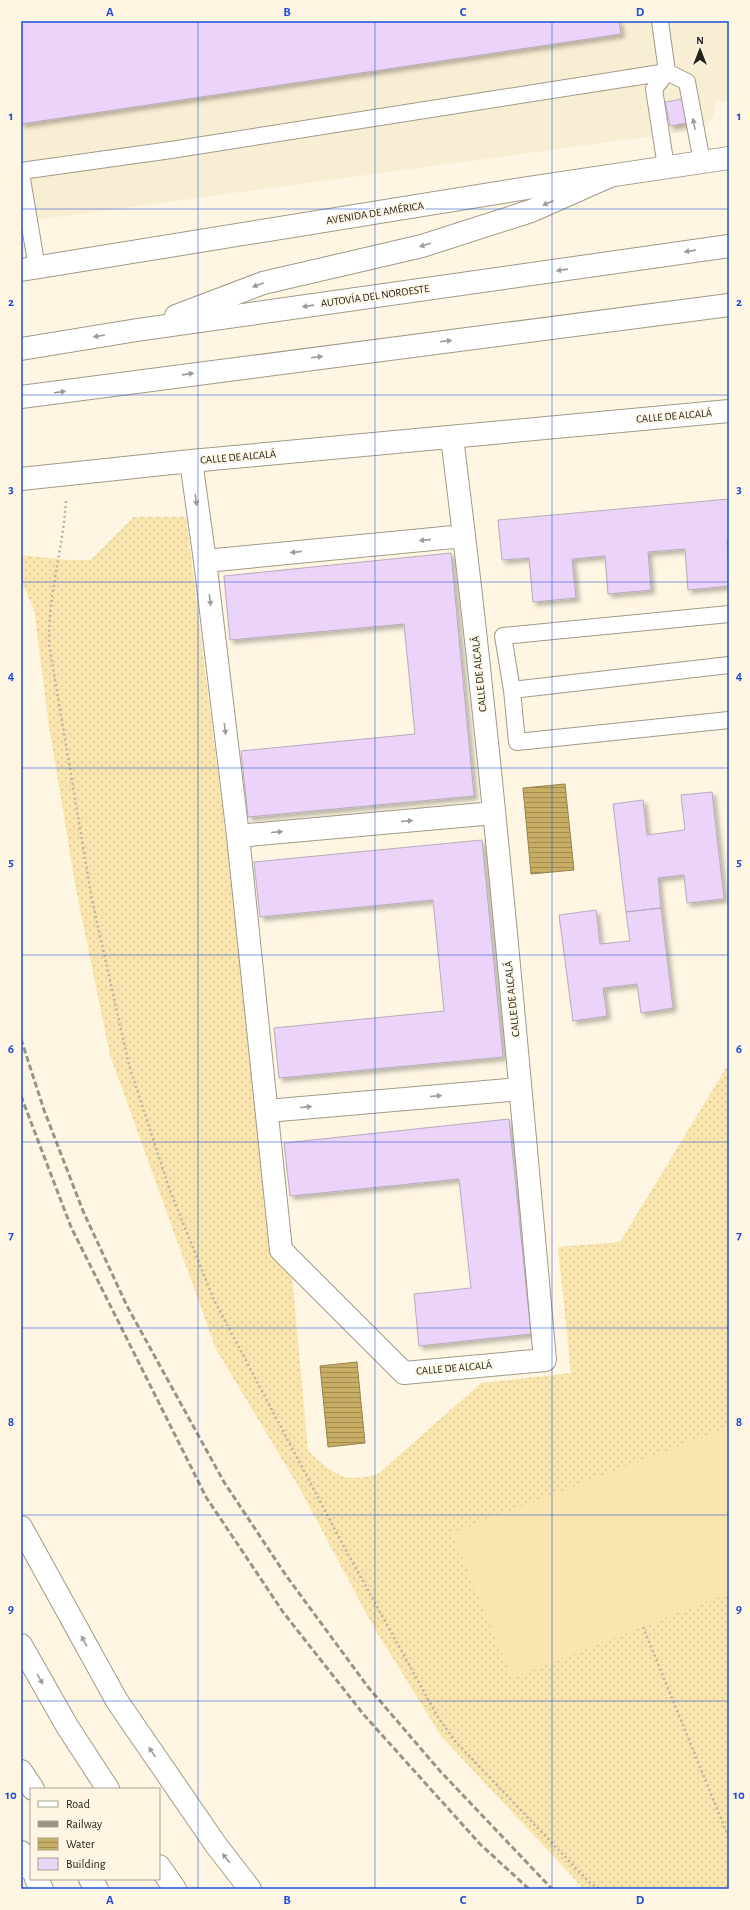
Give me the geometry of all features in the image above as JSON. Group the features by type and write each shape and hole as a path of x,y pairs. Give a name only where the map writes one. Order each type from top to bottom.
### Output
{"main road":[{"name":"AVENIDA DE AMÉRICA","path":"29,269 729,158"},
{"path":"137,330 263,283 422,246 531,211 610,176"},
{"name":"AUTOVÍA DEL NORDESTE","path":"21,349 137,330 729,246"},
{"path":"21,397 729,305"},
{"name":"CALLE DE ALCALÁ","path":"21,479 191,461 452,438 729,411"},
{"name":"CALLE DE ALCALÁ","path":"191,461 205,561 238,836 281,1250 404,1373 545,1360 494,813 452,438"},
{"path":"205,561 464,536"},
{"path":"238,836 494,813"},
{"path":"267,1111 520,1088"},
{"path":"21,1527 117,1701 216,1845 250,1889"},
{"path":"21,1645 67,1726 107,1788"},
{"path":"21,1771 32,1788"},
{"path":"21,1852 30,1868"},
{"path":"160,1867 175,1889"},
{"path":"37,1880 42,1889"},
{"path":"91,1880 97,1889"}],"lane":[{"path":"660,21 667,72 654,89 666,167"},
{"path":"29,269 21,172 179,149 667,72 686,82 702,162"},
{"path":"729,614 503,636 512,690 517,742 729,720"},
{"path":"512,690 729,665"}],"path":[{"path":"64,474 66,496 64,530 51,600 49,644 92,900 129,1065 169,1188 214,1300 342,1543 439,1719 456,1742 589,1882 598,1889"},
{"path":"643,1627 729,1838"}],"shaded area":[{"path":"21,21 729,21 729,101 715,101 714,113 705,129 21,222"},
{"path":"134,517 186,517 238,934 292,1275 308,1451 325,1466 339,1475 356,1478 378,1474 481,1383 571,1373 558,1247 620,1242 729,1063 729,1889 584,1889 441,1736 373,1626 300,1489 216,1349 110,1055 76,889 49,726 34,609 21,581 21,555 68,560 91,560"},
{"path":"729,1427 729,1593 512,1678 452,1533"}],"water":[{"path":"565,784 574,870 531,874 523,788"},
{"path":"357,1362 365,1443 328,1447 320,1366"}],"building":[{"path":"21,21 619,21 621,34 21,124"},
{"path":"683,99 687,123 670,126 665,102"},
{"path":"729,499 729,540 727,540 729,586 688,590 685,549 648,552 651,590 608,594 605,556 572,559 576,598 533,602 529,558 502,560 498,520"},
{"path":"451,553 474,796 248,817 241,751 415,734 404,624 230,640 224,576"},
{"path":"712,792 724,899 687,903 684,875 658,878 661,908 626,912 613,804 643,800 647,835 685,830 681,795"},
{"path":"482,840 503,1057 279,1078 274,1028 444,1011 433,900 260,917 254,862"},
{"path":"661,908 673,1008 641,1013 637,984 603,988 607,1016 573,1021 559,915 596,910 600,944 630,941 626,912"},
{"path":"509,1119 531,1334 419,1346 414,1294 471,1288 459,1179 290,1196 284,1143"}],"railway":[{"path":"21,1039 44,1110 83,1211 127,1306 224,1482 285,1574 368,1687 440,1771 552,1889"},
{"path":"21,1096 71,1227 206,1497 283,1612 364,1715 480,1844 529,1889"}]}
